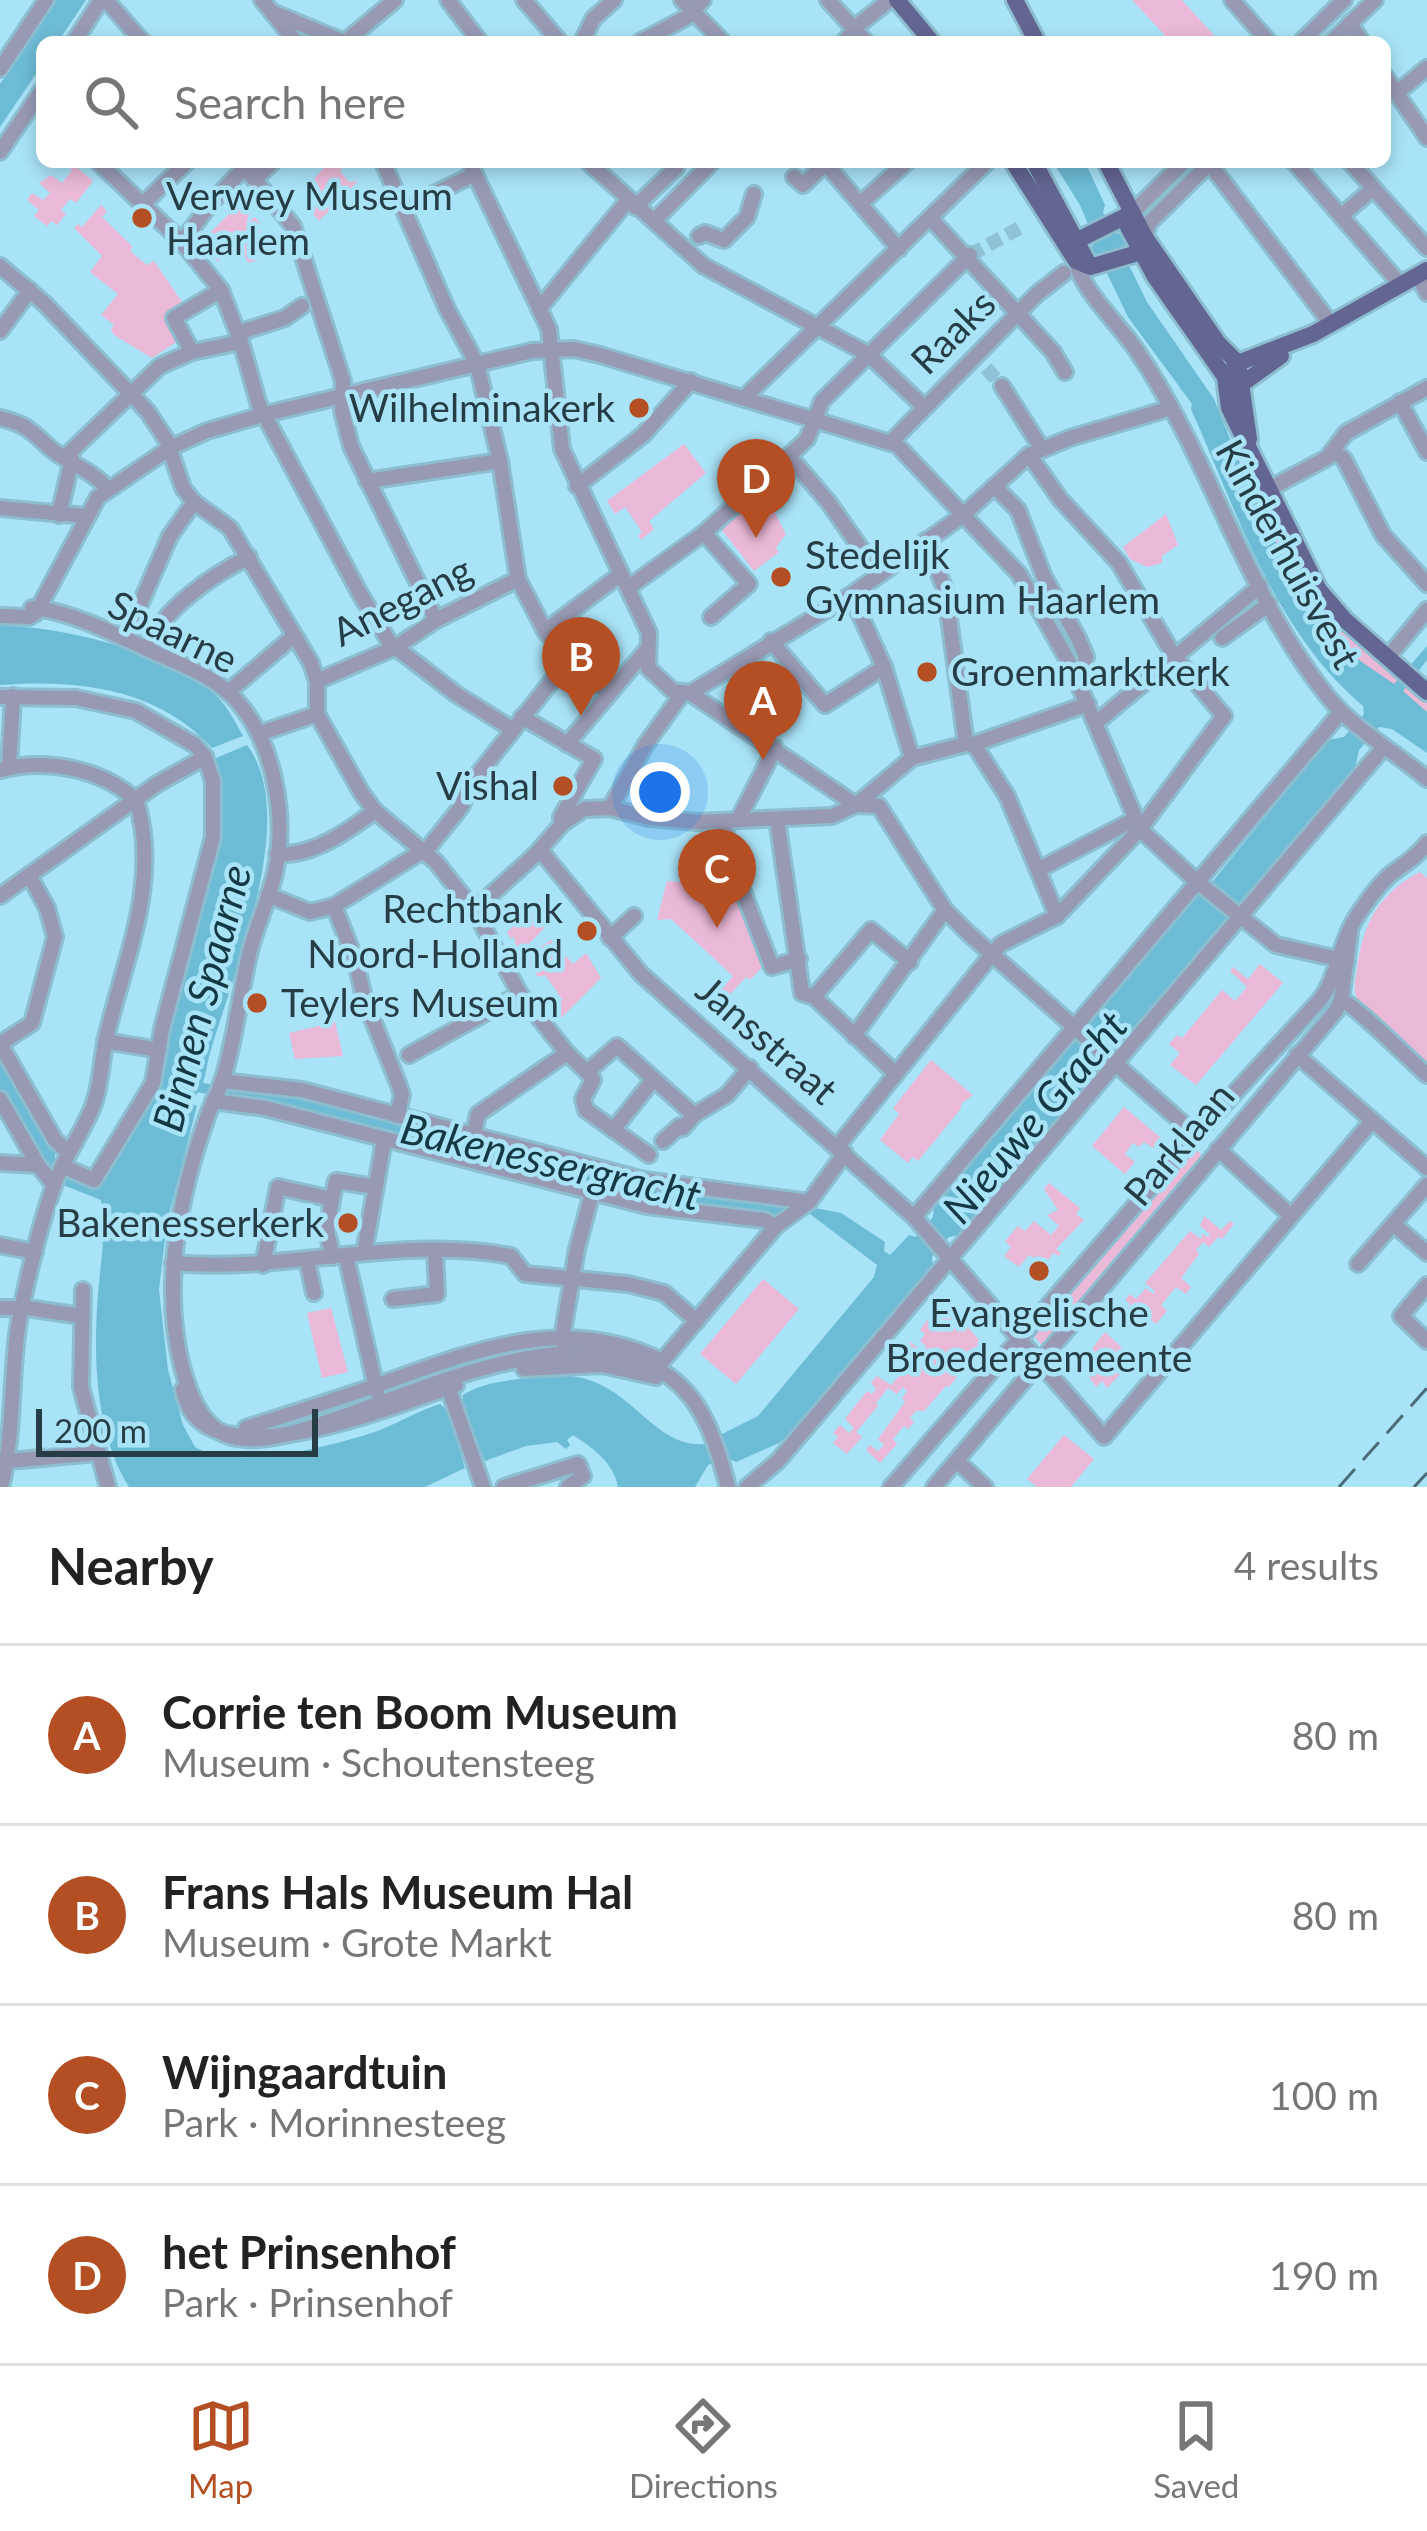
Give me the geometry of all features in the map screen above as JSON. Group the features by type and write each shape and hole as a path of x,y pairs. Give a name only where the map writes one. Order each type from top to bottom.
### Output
{"main road":[{"path":"894,0 927,36"},
{"path":"1015,0 1034,36"},
{"path":"1023,168 1110,241 1218,344 1235,374 1229,408 1319,590 1345,620 1390,654 1427,692"},
{"path":"1103,168 1110,241 1235,374"},
{"path":"1235,374 1415,276"}],"street":[{"path":"0,69 46,0"},
{"path":"78,36 104,0 137,36"},
{"path":"348,36 395,0"},
{"path":"448,0 475,36"},
{"path":"524,0 555,36"},
{"path":"828,0 854,36"},
{"path":"855,36 858,25 894,0"},
{"path":"1232,0 1264,36"},
{"path":"1337,36 1375,0"},
{"path":"650,36 693,2 718,36"},
{"path":"1306,36 1334,3"},
{"path":"585,36 603,4"},
{"path":"267,6 331,36"},
{"path":"267,6 291,36"},
{"path":"1350,23 1358,36"},
{"path":"1396,94 1427,68"},
{"path":"1391,86 1427,138"},
{"path":"0,152 36,105"},
{"path":"104,168 182,242 221,290 259,405 359,592 396,647 456,694 594,759 562,824"},
{"path":"143,204 181,168"},
{"path":"386,168 476,364 500,461 518,579 545,631 609,694"},
{"path":"403,209 474,168"},
{"path":"476,168 550,329 562,449 649,633 648,668 673,692 686,693 776,748 856,805 871,803 886,814 945,910 1196,1135"},
{"path":"595,168 722,278 868,354 924,407"},
{"path":"539,309 631,203 670,168"},
{"path":"676,168 691,184"},
{"path":"655,220 706,168"},
{"path":"798,181 817,168"},
{"path":"828,168 904,244"},
{"path":"860,204 901,168"},
{"path":"745,397 932,218 970,168"},
{"path":"1110,241 1178,168"},
{"path":"1110,241 1149,223 1205,168"},
{"path":"1214,168 1331,324"},
{"path":"1299,168 1342,215 1415,276 1427,293"},
{"path":"1355,168 1427,248"},
{"path":"182,242 210,203 247,170 293,226 337,361 351,446 436,620"},
{"path":"1342,215 1373,189"},
{"path":"699,236 705,233 724,240 747,217 754,194"},
{"path":"932,218 1065,371"},
{"name":"Raaks","path":"892,441 924,407 980,362 1037,294 1110,241"},
{"name":"Kinderhuisvest","path":"1110,241 1102,303 1172,409 1269,604 1303,661 1341,712 1384,747"},
{"path":"545,631 704,533 807,439 817,406 968,257"},
{"path":"0,266 30,290 132,395 170,448 183,488 230,528 294,636 317,681 317,714 375,811 436,862 474,910 520,994 566,1053 589,1071 592,1080 583,1099 586,1110 649,1154"},
{"path":"0,331 30,290"},
{"path":"192,352 174,318 221,290"},
{"path":"58,515 69,458 160,366 240,338 302,306"},
{"path":"0,612 39,608 86,516 107,488 207,431 476,364 574,350 892,441 1019,574 1097,722 1137,824 1276,944 1341,960"},
{"path":"577,486 643,435 691,381"},
{"path":"657,1368 793,1212 895,1073 993,953 1001,944 1058,916 1224,716 1174,656 1119,563 1060,499 1002,386"},
{"path":"1268,490 1333,451 1346,433 1427,388"},
{"path":"1400,402 1427,452"},
{"path":"610,808 646,744 686,693 851,595 963,515 1035,452 1172,409"},
{"path":"1,420 34,429 52,450 107,488"},
{"path":"1333,451 1344,459 1383,535 1427,584"},
{"path":"789,457 829,503 878,573"},
{"path":"367,481 500,461"},
{"path":"994,486 1018,511 1044,577 1087,657 1079,684"},
{"path":"124,639 170,536 194,502"},
{"path":"0,508 86,516"},
{"path":"704,533 749,584 711,617"},
{"path":"925,542 945,589 971,745 1007,796 1058,916"},
{"path":"148,649 173,612 249,557"},
{"path":"1019,574 1044,577"},
{"name":"Anegang","path":"317,681 396,647 436,620 518,579"},
{"path":"1097,722 1260,586"},
{"path":"851,595 884,667 912,758"},
{"path":"1222,638 1269,604"},
{"name":"Spaarne","path":"39,608 200,672 228,692 260,734 268,758 278,820 277,854 173,1263 183,1393 201,1425"},
{"path":"1390,654 1427,610"},
{"path":"228,692 294,636"},
{"path":"771,641 825,705 884,667"},
{"path":"567,744 648,648"},
{"path":"268,896 310,912 334,906 422,851 461,807 472,782 569,659"},
{"path":"0,1163 38,1166 60,1171 94,1180 148,1094 214,837 213,781 205,757 163,724 121,705 6,696 5,769 27,764 70,768 108,781 136,800 142,831 141,906 105,1041 92,1111 60,1171 21,1310 9,1461 0,1486"},
{"path":"474,910 562,824 584,809 610,808 665,820 832,816 856,805 912,758 971,745 1088,704"},
{"path":"919,1222 1341,712"},
{"path":"267,731 317,714"},
{"path":"747,1487 778,1461 945,1253 1384,747 1427,778"},
{"path":"776,748 731,821 729,855 772,967 799,959"},
{"path":"0,896 205,757"},
{"path":"277,854 325,842 375,811"},
{"path":"777,819 808,995 895,1073"},
{"path":"1038,870 1137,824"},
{"path":"1427,842 1422,863 1397,871 1379,886 1349,929 1341,960 1342,1000 1355,1004 1375,1030 1427,1075"},
{"name":"Jansstraat","path":"540,850 641,974 732,1043 750,1067 919,1222 1016,1339"},
{"path":"29,875 47,908 55,937 32,1023 0,1044 55,1140 60,1171"},
{"path":"334,906 402,1095 397,1116"},
{"path":"854,1036 945,910"},
{"path":"610,938 634,916"},
{"path":"808,995 871,930 910,962"},
{"name":"Parklaan","path":"891,1487 1016,1339 1319,1001 1341,960"},
{"path":"409,1055 520,994"},
{"name":"Parklaan","path":"934,1487 1342,1000"},
{"path":"105,1041 159,1050"},
{"path":"589,1071 617,1046 694,1114"},
{"path":"471,1149 478,1114 566,1053"},
{"path":"1297,1055 1427,1168"},
{"path":"663,1141 694,1114 727,1095 750,1067"},
{"path":"613,1130 653,1080"},
{"path":"220,1089 302,1090 397,1116 592,1193 647,1205 764,1220 793,1212"},
{"path":"220,1089 266,1108 384,1140 471,1149 793,1212"},
{"path":"0,1101 38,1166"},
{"path":"1016,1339 1105,1437 1372,1121"},
{"path":"364,1252 384,1140"},
{"path":"1218,1149 1290,1214"},
{"path":"376,1187 336,1181 327,1232 340,1257 381,1409"},
{"path":"1358,1264 1427,1185"},
{"path":"263,1264 278,1186 332,1199"},
{"path":"567,1352 572,1280 592,1193"},
{"path":"1393,1224 1427,1253"},
{"path":"0,1245 35,1252"},
{"path":"173,1263 263,1264 364,1252 435,1250 511,1256 525,1274 628,1284 664,1293 697,1321"},
{"path":"394,1299 436,1294 435,1250"},
{"path":"307,1260 314,1292"},
{"path":"1427,1285 1401,1316 1427,1341"},
{"path":"83,1290 81,1387 108,1487"},
{"path":"0,1308 82,1316"},
{"path":"245,1438 246,1428 418,1367 511,1342 625,1355 657,1368 691,1397 724,1487"},
{"path":"201,1425 213,1442 246,1450 309,1440 446,1383 518,1370 567,1352"},
{"path":"446,1383 483,1487"},
{"path":"201,1425 245,1438 381,1409"},
{"path":"9,1461 96,1453"},
{"path":"957,1460 985,1487"},
{"path":"504,1487 578,1464 583,1476 568,1487"}],"shaded area":[{"path":"1132,0 1182,0 1215,36 1165,36"},
{"path":"78,168 93,181 76,203 70,199 61,210 66,214 57,225 52,221 47,226 34,216 39,210 27,200 32,193 43,200 50,193 39,183 51,175 62,183"},
{"path":"324,168 343,168 340,171 349,182 358,181 319,221 303,191"},
{"path":"239,192 244,198 240,204 249,215 246,224 255,217 265,237 250,245 257,260 248,263 243,251 217,261 204,239 234,209 233,199"},
{"path":"101,205 107,211 102,217 132,246 131,252 147,265 154,261 186,308 172,317 184,337 152,358 114,335 114,325 101,315 118,294 90,272 102,256 74,228 82,227"},
{"path":"684,444 706,473 649,521 654,529 641,540 642,532 625,507 615,514 607,501"},
{"path":"1234,449 1322,612 1427,704 1427,712 1349,653 1311,613 1273,545"},
{"path":"739,508 748,517 760,510 764,517 774,511 786,534 776,548 779,552 754,571 718,525"},
{"path":"1166,514 1178,545 1162,556 1162,563 1147,567 1130,559 1123,547"},
{"path":"718,846 724,877 720,880 729,903 742,899 766,955 761,958 763,966 724,1001 717,995 733,976 671,919 657,920 667,881 708,884 710,847"},
{"path":"1420,872 1427,878 1427,1069 1377,1027 1361,1007 1355,989 1360,952 1375,911"},
{"path":"543,897 560,912 527,946 533,952 551,940 573,964 586,953 601,978 561,1018 553,1009 562,999 545,975 538,977 507,932"},
{"path":"1260,964 1283,983 1196,1085 1170,1065 1180,1053 1169,1044 1177,1035 1182,1038 1222,990 1235,1001 1247,987 1230,971 1233,967 1248,979"},
{"path":"335,1022 343,1056 295,1059 289,1033"},
{"path":"931,1060 973,1095 918,1161 912,1157 908,1163 880,1140 899,1114 893,1108"},
{"path":"1124,1107 1161,1138 1153,1148 1144,1142 1139,1147 1133,1143 1125,1154 1135,1162 1125,1174 1092,1146"},
{"path":"1193,1147 1206,1159 1044,1347 1033,1335"},
{"path":"1049,1183 1080,1208 1076,1214 1084,1220 1056,1249 1059,1256 1053,1253 1046,1263 1029,1255 1019,1267 1004,1256 1011,1247 1005,1241 1018,1226 1025,1231 1034,1221 1051,1235 1059,1226 1047,1215 1058,1210 1044,1189"},
{"path":"1204,1216 1221,1230 1230,1221 1234,1224 1222,1239 1218,1237 1209,1247 1203,1242 1196,1250 1199,1254 1181,1278 1191,1287 1186,1294 1176,1287 1161,1305 1167,1311 1156,1324 1148,1318 1137,1331 1126,1322 1130,1304 1125,1300 1130,1294 1136,1299 1146,1288 1153,1294 1145,1283 1190,1231 1201,1239 1202,1234 1208,1237 1200,1226"},
{"path":"763,1279 799,1309 736,1384 700,1354"},
{"path":"943,1299 981,1342 958,1366 962,1371 949,1387 910,1418 914,1422 893,1439 897,1444 880,1463 866,1450 870,1445 878,1451 884,1445 878,1439 905,1402 903,1387 897,1394 888,1388 856,1432 862,1437 847,1454 833,1443 838,1437 833,1433 840,1425 849,1433 854,1428 845,1419 867,1391 872,1394 876,1389 871,1383 877,1376 891,1385 907,1367 897,1358 910,1342 923,1351 926,1346 920,1341 925,1334 920,1330"},
{"path":"331,1308 348,1372 322,1378 307,1313"},
{"path":"1105,1332 1129,1354 1126,1359 1131,1363 1107,1388 1102,1381 1096,1387 1080,1364"},
{"path":"1064,1435 1094,1459 1071,1487 1037,1487 1027,1479"}],"water":[{"path":"56,0 86,0 62,36 36,36 36,74 0,127 0,84"},
{"name":"Nieuwe Gracht","path":"1057,168 1088,168 1105,205 1103,212 1112,232 1120,234 1126,247 1123,253 1147,302 1214,399 1249,486 1305,602 1343,649 1394,684 1427,646 1427,660 1403,691 1427,712 1427,753 1392,729 1379,727 1359,750 1355,768 1120,1046 1102,1059 1103,1066 960,1235 949,1237 932,1257 933,1267 797,1428 779,1443 736,1462 728,1458 708,1465 695,1487 618,1487 607,1463 573,1435 566,1449 557,1442 526,1446 485,1461 463,1410 463,1395 493,1383 534,1377 592,1381 684,1442 721,1440 722,1434 758,1416 874,1277 877,1265 810,1214 777,1215 611,1192 462,1151 459,1154 226,1096 231,1088 301,1096 479,1147 841,1213 885,1242 884,1251 890,1255 909,1235 916,1237 933,1217 934,1205 1328,740 1344,737 1364,714 1363,706 1332,676 1282,606 1242,528 1192,404 1128,317 1091,249 1095,241"},
{"path":"0,626 81,636 166,664 216,696 243,736 212,748 167,712 115,692 58,684 0,685"},
{"name":"Binnen Spaarne","path":"247,745 262,776 265,854 246,941 204,1078 191,1103 197,1106 167,1222 159,1290 168,1370 183,1425 195,1447 234,1457 260,1457 339,1442 440,1404 448,1411 465,1468 425,1487 129,1487 103,1419 96,1343 101,1200 63,1185 68,1174 101,1180 158,1090 168,1032 217,859 223,809 216,758"},
{"path":"0,1054 55,1153 55,1163 46,1173 0,1092"}],"waterway":[{"path":"1112,246 1122,241 1157,199"},
{"name":"Bakenessergracht","path":"191,1086 243,1095"}],"tunnel":[{"path":"970,255 1025,225"},
{"path":"986,368 1002,386"}],"railway":[{"path":"1339,1487 1427,1388"},
{"path":"1414,1487 1427,1473"}],"place":[{"name":"Verwey Museum Haarlem","path":"142,218"},
{"name":"Wilhelminakerk","path":"639,408"},
{"name":"het Prinsenhof","path":"756,538"},
{"name":"Stedelijk Gymnasium Haarlem","path":"781,577"},
{"name":"Groenmarktkerk","path":"927,672"},
{"name":"Frans Hals Museum Hal","path":"581,716"},
{"name":"Corrie ten Boom Museum","path":"763,760"},
{"name":"Vishal","path":"563,786"},
{"name":"Wijngaardtuin","path":"717,928"},
{"name":"Rechtbank Noord-Holland","path":"587,931"},
{"name":"Teylers Museum","path":"257,1003"},
{"name":"Bakenesserkerk","path":"348,1223"},
{"name":"Evangelische Broedergemeente","path":"1039,1271"}]}
